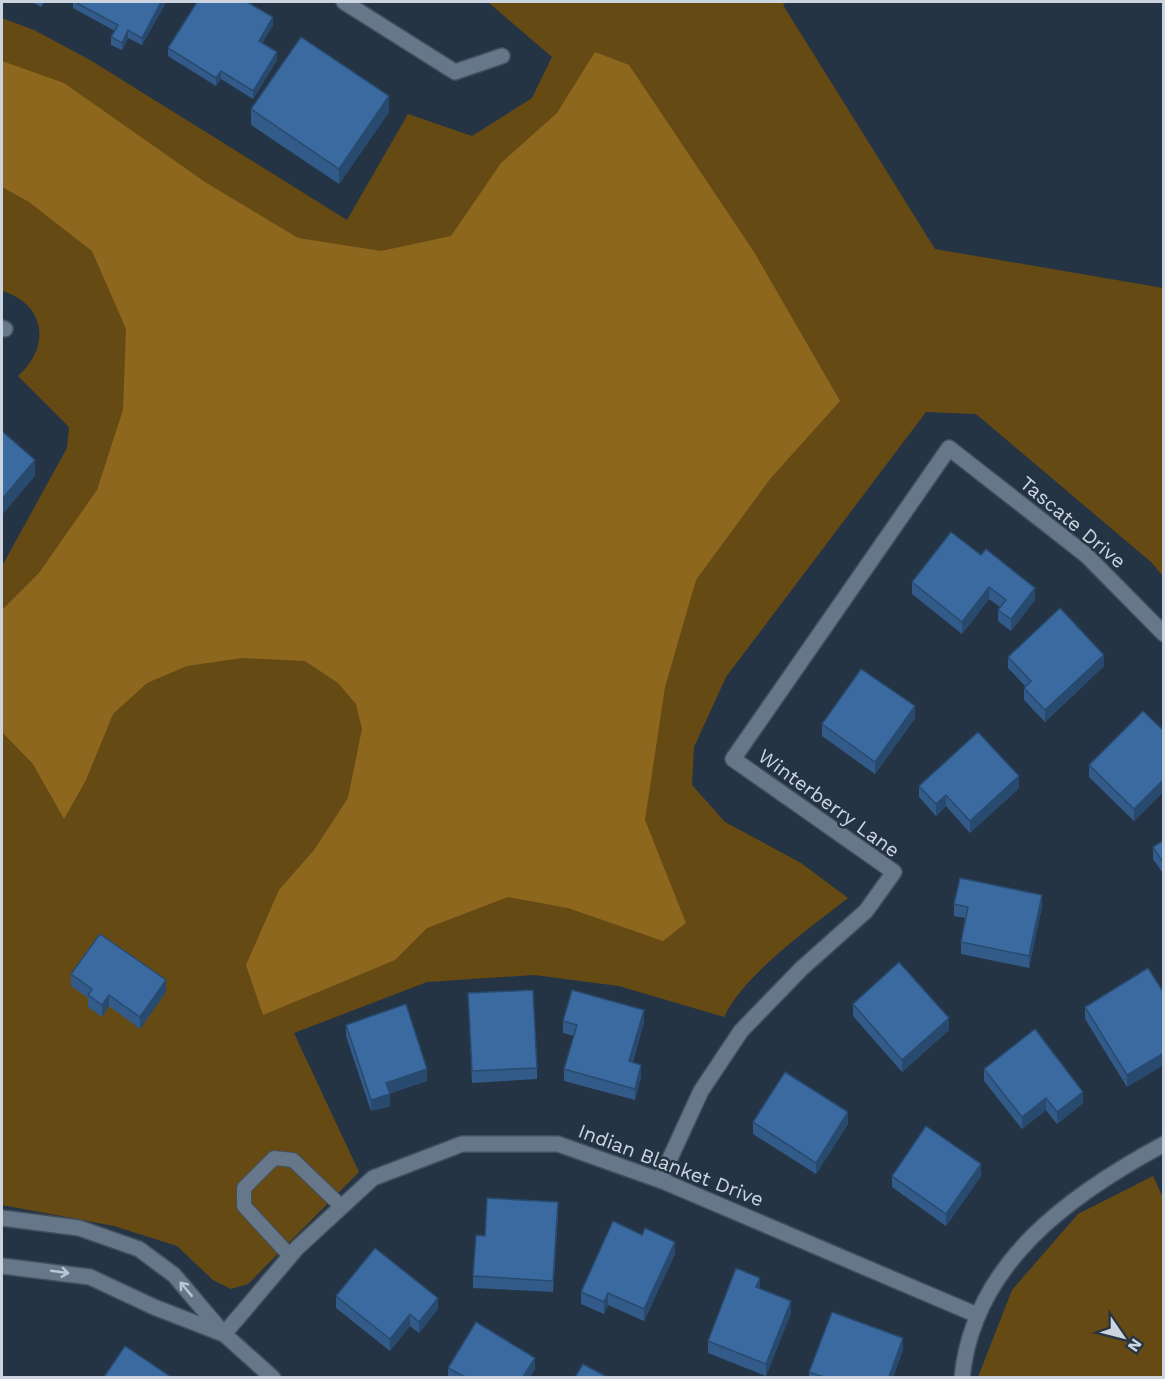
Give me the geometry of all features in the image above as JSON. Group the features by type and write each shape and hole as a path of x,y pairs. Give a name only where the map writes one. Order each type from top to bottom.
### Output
{"street":[{"path":"344,2 455,72 502,56"},
{"name":"Tascate Drive","path":"949,448 1086,555 1164,634"},
{"name":"Winterberry Lane","path":"660,1180 701,1091 741,1031 801,969 866,911 894,872 733,759 949,448"},
{"path":"962,1377 977,1315 1005,1266 1047,1220 1131,1161 1164,1143"},
{"name":"Indian Blanket Drive","path":"224,1334 290,1256 373,1178 462,1144 558,1144 660,1180 977,1315"},
{"path":"2,1218 79,1228 139,1249 174,1275 224,1334 273,1377"},
{"path":"2,1266 90,1276 154,1307 224,1334"}],"lane":[{"path":"290,1256 244,1206 244,1188 274,1158 293,1160 342,1207"}],"shaded area":[{"path":"488,2 786,2 783,5 935,249 1163,288 1163,576 1151,562 976,414 926,412 726,677 694,747 692,785 725,822 801,863 848,898 797,937 762,968 746,984 724,1017 619,986 534,975 427,982 294,1033 359,1172 248,1284 231,1289 213,1280 177,1246 114,1226 2,1205 2,566 67,448 69,427 18,376 29,365 36,352 39,328 28,306 17,297 2,291 2,18 34,30 90,60 347,220 408,114 472,136 532,98 552,57"},
{"path":"595,52 629,65 754,252 840,401 770,479 696,580 665,687 645,820 686,923 663,941 568,908 508,897 427,928 395,960 263,1015 246,965 279,890 314,850 348,798 362,729 356,704 338,683 305,661 242,658 187,666 147,683 113,714 86,780 64,819 33,764 2,732 2,610 39,573 97,490 123,410 126,329 92,251 29,202 2,187 2,61 64,83 205,182 298,238 381,251 451,236 501,163 557,113"},
{"path":"1153,1176 1163,1198 1163,1377 978,1377 1012,1290 1078,1214"}],"building":[{"path":"75,2 161,2 142,38 128,30 122,43 111,37 118,25"},
{"path":"197,2 247,2 273,17 259,41 277,52 253,91 221,71 216,78 168,48"},
{"path":"301,37 389,96 339,169 251,109"},
{"path":"2,431 35,460 2,499"},
{"path":"951,532 981,555 986,549 1035,588 1011,619 998,610 1006,600 989,587 962,622 912,582"},
{"path":"1060,608 1104,655 1045,710 1024,688 1031,681 1008,657"},
{"path":"861,669 915,706 875,762 822,724"},
{"path":"1143,711 1164,731 1164,779 1134,809 1089,765"},
{"path":"978,732 1019,776 970,821 946,795 936,804 919,786"},
{"path":"1164,840 1164,864 1153,847"},
{"path":"960,878 1042,895 1029,956 961,942 968,907 954,904"},
{"path":"100,934 166,980 140,1017 109,995 102,1005 88,995 92,989 71,974"},
{"path":"899,962 949,1018 902,1060 853,1004"},
{"path":"1148,968 1164,993 1164,1053 1127,1075 1085,1007"},
{"path":"533,990 537,1068 472,1071 468,993"},
{"path":"572,990 644,1010 629,1061 641,1065 635,1089 564,1069 577,1025 563,1021"},
{"path":"406,1004 427,1069 386,1083 390,1094 371,1100 346,1025"},
{"path":"1035,1029 1083,1092 1057,1112 1046,1098 1022,1117 984,1069"},
{"path":"785,1072 848,1112 816,1163 753,1122"},
{"path":"926,1126 981,1164 946,1214 892,1176"},
{"path":"487,1198 558,1202 553,1281 473,1276 476,1235 485,1236"},
{"path":"613,1221 642,1235 645,1228 675,1242 644,1309 608,1293 604,1302 581,1292"},
{"path":"375,1248 438,1298 419,1322 410,1314 390,1339 336,1296"},
{"path":"736,1268 760,1278 756,1287 791,1301 766,1364 708,1341"},
{"path":"832,1312 903,1338 889,1377 824,1377 809,1372"},
{"path":"476,1322 535,1358 523,1377 465,1377 448,1368"},
{"path":"125,1346 171,1377 104,1377"},
{"path":"583,1364 607,1377 575,1377"}]}
